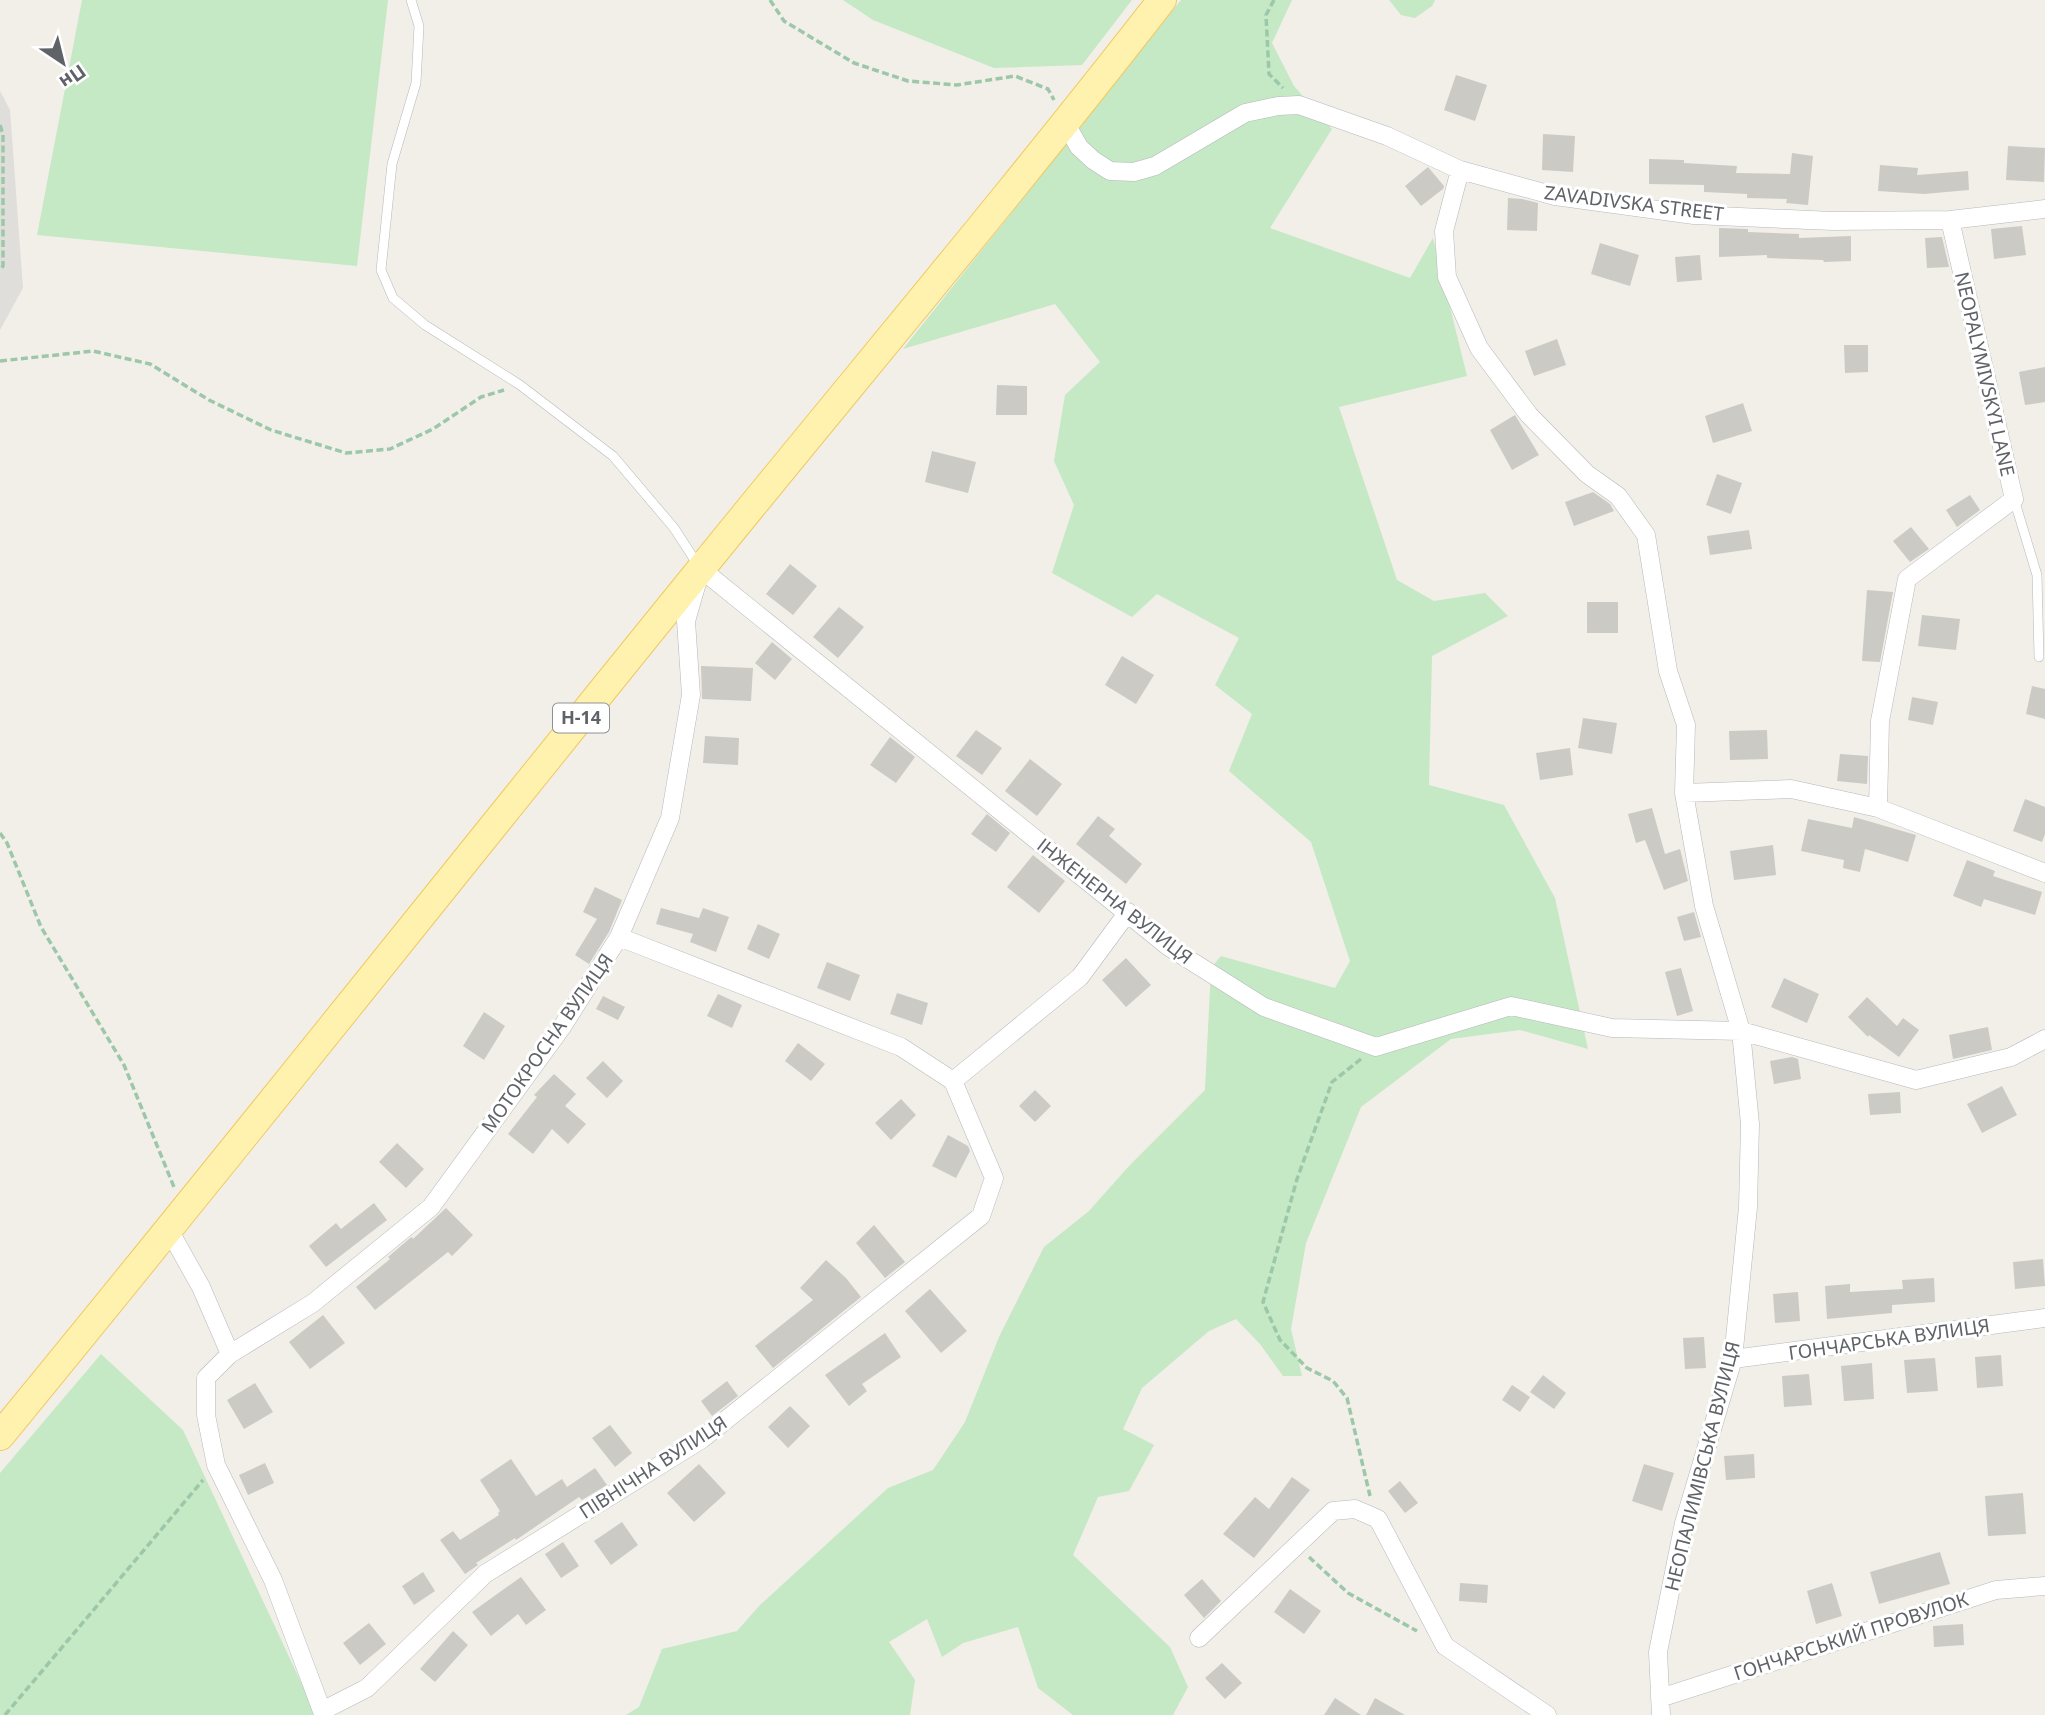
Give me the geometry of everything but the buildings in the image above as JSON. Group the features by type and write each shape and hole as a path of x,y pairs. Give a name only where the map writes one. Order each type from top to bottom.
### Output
{"main road":[{"name":"Н-14","path":"0,1436 701,569 1066,124 1161,0"}],"street":[{"name":"ZAVADIVSKA STREET","path":"1066,124 1079,147 1110,172 1134,172 1155,166 1245,113 1299,104 1387,136 1460,170 1555,196 1694,215 1833,221 1950,220 2045,209"},
{"name":"НЕОПАЛИМІВСЬКА ВУЛИЦЯ","path":"1460,170 1444,231 1447,277 1479,348 1529,415 1587,474 1618,496 1646,535 1668,671 1686,725 1684,793 1704,906 1741,1031 1751,1124 1748,1207 1733,1359 1684,1523 1658,1652 1661,1706"},
{"name":"NEOPALYMIVSKYI LANE","path":"1878,808 1880,721 1907,579 2014,499 1950,220"},
{"name":"ІНЖЕНЕРНА ВУЛИЦЯ","path":"701,569 1169,947 1264,1007 1376,1047"},
{"path":"620,937 670,818 691,695 686,621 701,569"},
{"path":"1684,793 1791,789 1878,808 2045,873"},
{"path":"953,1081 1080,977 1128,912"},
{"name":"МОТОКРОСНА ВУЛИЦЯ","path":"216,1465 206,1415 206,1378 230,1354 313,1303 431,1208 562,1027 620,937 901,1047 953,1081"},
{"path":"1376,1047 1511,1006 1612,1028 1741,1031 1916,1080 2011,1057 2045,1039"},
{"name":"ПІВНІЧНА ВУЛИЦЯ","path":"216,1465 272,1580 323,1711 367,1688 485,1574 702,1439 981,1216 994,1178 953,1081"},
{"path":"169,1230 201,1287 230,1354"},
{"name":"ГОНЧАРСЬКА ВУЛИЦЯ","path":"1733,1359 2045,1318"},
{"path":"1199,1638 1333,1511 1355,1509 1378,1519 1445,1646 1547,1715"},
{"name":"ГОНЧАРСЬКИЙ ПРОВУЛОК","path":"1661,1706 1996,1590 2045,1586"}],"lane":[{"path":"411,0 419,26 416,83 392,164 381,270 393,298 425,325 520,385 613,456 674,528 701,569"},
{"path":"2014,499 2037,575 2039,657"}],"path":[{"path":"769,0 784,21 854,63 908,81 957,85 1015,76 1048,89 1066,124"},
{"path":"1274,0 1266,15 1269,74 1299,104"},
{"path":"0,125 3,135 3,266 0,270"},
{"path":"0,360 93,351 150,363 209,400 271,430 346,453 390,449 433,429 481,397 520,385"},
{"path":"0,833 7,843 41,927 124,1065 174,1185 173,1196"},
{"path":"1376,1047 1332,1082 1297,1179 1263,1302 1280,1340 1307,1367 1334,1381 1347,1398 1366,1485 1378,1519"},
{"path":"5,1715 171,1515 216,1465"},
{"path":"1297,1546 1348,1593 1445,1646"}],"shaded area":[{"path":"0,91 10,110 23,288 0,330"}],"green space":[{"path":"82,0 388,0 357,266 37,235"},
{"path":"843,0 1132,0 1082,65 994,68 873,20"},
{"path":"1181,0 1292,0 1272,43 1294,86 1332,129 1270,228 1410,278 1433,238 1467,376 1339,407 1397,580 1434,601 1485,593 1508,616 1432,656 1429,785 1504,805 1555,898 1588,1049 1520,1030 1451,1039 1361,1107 1306,1243 1291,1329 1302,1376 1283,1376 1260,1344 1236,1319 1209,1331 1142,1388 1123,1429 1154,1445 1129,1491 1098,1497 1073,1555 1170,1647 1188,1687 1173,1715 1073,1715 1038,1688 1018,1627 963,1643 942,1657 927,1619 889,1642 915,1680 910,1715 626,1715 639,1707 662,1649 737,1631 760,1605 888,1488 933,1470 965,1422 999,1337 1044,1247 1089,1211 1129,1166 1205,1090 1211,968 1221,956 1335,988 1350,961 1311,842 1229,771 1252,714 1215,685 1239,638 1157,594 1132,617 1052,573 1074,505 1054,461 1065,395 1100,362 1055,304 903,349"},
{"path":"1389,0 1435,0 1432,6 1415,18 1401,15"},
{"path":"101,1354 183,1430 306,1693 324,1715 0,1715 0,1473"}]}
